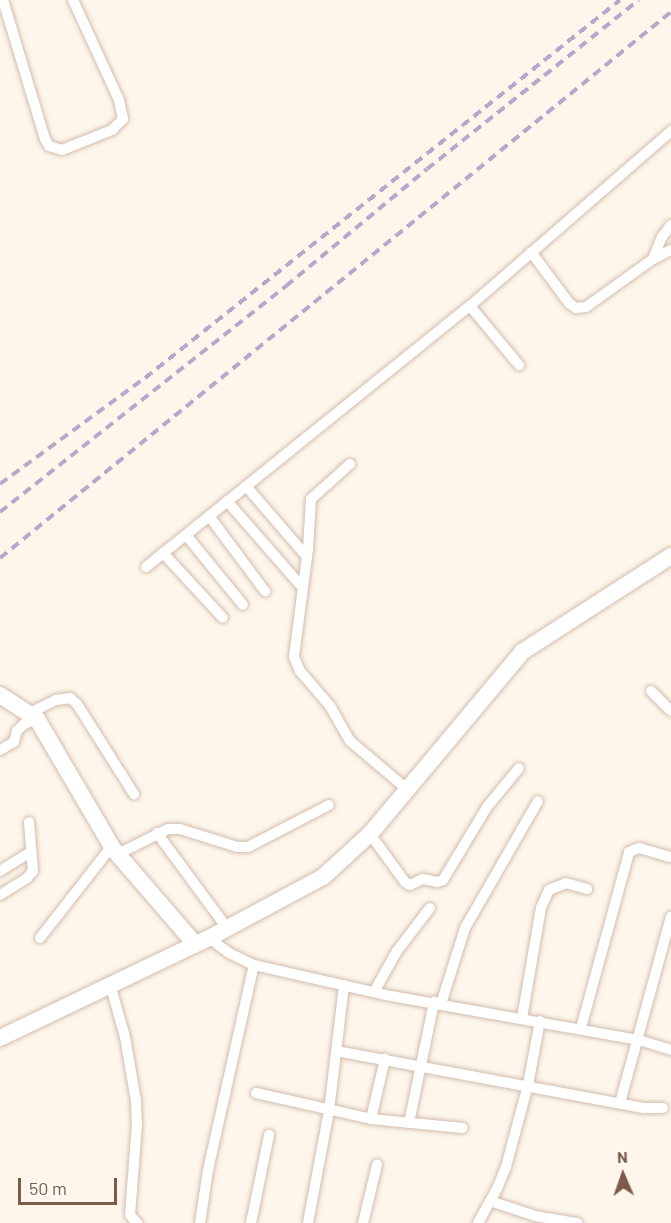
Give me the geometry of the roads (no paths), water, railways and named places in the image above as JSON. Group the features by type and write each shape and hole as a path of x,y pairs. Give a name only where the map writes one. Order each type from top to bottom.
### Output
{"main road":[{"path":"6,1035 202,941 323,877 369,834 522,652 537,640 671,556"},
{"path":"1,695 30,714 115,850 202,941"}],"street":[{"path":"3,0 45,139 49,146 62,150 112,130 123,119 118,100 73,0"},
{"path":"146,567 470,306 671,131"},
{"path":"653,259 662,237 671,225"},
{"path":"531,252 569,303 576,308 586,307 653,259 671,250"},
{"path":"470,306 519,364"},
{"path":"350,464 311,499 307,557 294,657 300,671 334,713 344,733 407,789"},
{"path":"246,486 307,557"},
{"path":"227,501 302,587"},
{"path":"209,516 265,591"},
{"path":"186,535 243,605"},
{"path":"163,553 223,618"},
{"path":"651,691 671,711"},
{"path":"0,750 14,742 17,731 30,714 56,699 70,698 77,704 134,794"},
{"path":"369,834 405,882 410,885 423,879 437,882 444,880 487,807 519,768"},
{"path":"409,1123 437,1003 465,928 538,801"},
{"path":"40,938 115,850 157,833 180,829 237,847 248,847 329,805"},
{"path":"0,896 27,879 33,871 29,822"},
{"path":"157,833 227,928"},
{"path":"581,1028 629,852 639,848 671,857"},
{"path":"0,871 32,852"},
{"path":"522,1018 541,908 549,890 566,883 587,889"},
{"path":"374,992 397,951 430,908"},
{"path":"620,1103 671,917"},
{"path":"202,941 254,965 374,992 581,1028 639,1040 671,1050"},
{"path":"200,1223 208,1170 254,965"},
{"path":"110,984 125,1037 135,1101 137,1124 130,1215 136,1223"},
{"path":"308,1223 328,1111 344,985"},
{"path":"477,1223 506,1167 528,1085 540,1021"},
{"path":"336,1051 620,1103 663,1108"},
{"path":"371,1119 385,1059"},
{"path":"256,1093 371,1119 463,1128"},
{"path":"251,1223 269,1135"},
{"path":"363,1223 377,1165"},
{"path":"490,1201 534,1219 577,1223"}],"railway":[{"path":"0,484 145,378 620,0"},
{"path":"0,512 286,286 427,169 639,0"},
{"path":"0,558 671,12"}]}
